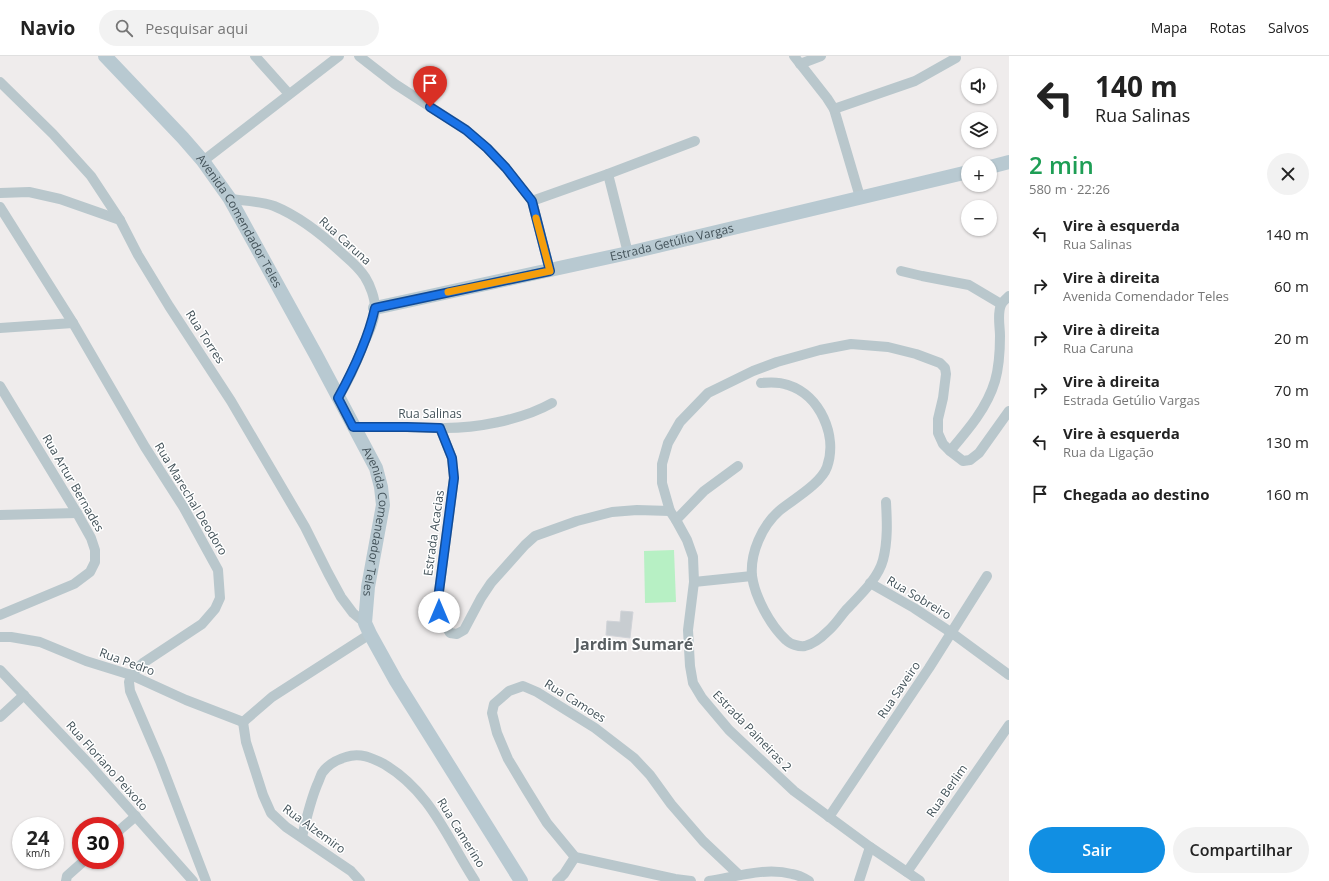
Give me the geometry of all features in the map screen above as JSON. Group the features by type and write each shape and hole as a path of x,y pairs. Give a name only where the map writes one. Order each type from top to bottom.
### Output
{"main road":[{"name":"Avenida Comendador Teles","path":"106,56 203,161 230,199 376,468 381,487 382,505 368,587 367,628"},
{"path":"997,165 1009,162"},
{"name":"Estrada Getúlio Vargas","path":"375,308 550,271 961,174"},
{"path":"367,628 406,697 521,881"}],"street":[{"path":"255,56 289,94"},
{"path":"203,161 339,56"},
{"path":"358,56 395,84 466,130 487,148 506,168 532,201 550,271"},
{"path":"821,56 797,60 834,109 860,197"},
{"path":"834,109 915,81 956,58"},
{"name":"Rua Torres","path":"0,82 53,134 90,176 120,220 138,255 169,306 231,401 305,527 342,597 353,613 367,628"},
{"path":"532,201 695,141"},
{"path":"608,174 628,253"},
{"path":"0,193 29,192 60,199 120,220"},
{"name":"Rua Caruna","path":"230,199 260,202 291,214 308,225 337,249 365,276 372,290 375,308 371,326 350,378 338,398"},
{"name":"Rua Marechal Deodoro","path":"0,207 73,323 145,447 184,508 218,570 220,598 215,609 202,624 143,663 131,675"},
{"path":"901,271 969,285 1001,304"},
{"path":"1009,296 1001,304 998,366 995,381 989,397 972,423 950,450 963,460 970,460 978,453 1009,410"},
{"path":"0,328 73,323"},
{"name":"Estrada Paineiras 2","path":"920,881 870,847 794,791 729,730 702,698 693,682 690,666 688,630 694,582 693,557 687,540 670,511 662,483 662,464 668,443 680,422 708,393 753,371 777,362 820,350 851,344 888,347 916,354 940,363 945,368 944,398 938,419 938,433 942,444 950,450"},
{"name":"Rua Sobreiro","path":"761,383 779,382 789,385 801,391 815,403 823,415 828,429 831,447 827,468 817,481 779,512 764,528 754,554 752,576 756,592 768,619 786,640 796,645 804,646 814,642 828,631 870,583 914,608 952,633 1009,675"},
{"name":"Rua Artur Bernades","path":"0,386 77,513 91,538 95,550 95,562 90,572 74,584 0,615"},
{"name":"Rua Salinas","path":"353,427 469,427 537,412 552,403"},
{"name":"Estrada Acacias","path":"440,428 452,458 454,468 453,493 438,599 439,612 450,633 457,634 464,630 490,583 535,536 577,521 612,512 637,510 670,511"},
{"path":"676,520 704,491 738,466"},
{"path":"870,583 883,560 887,530 886,502"},
{"path":"0,515 77,513"},
{"path":"694,582 752,576"},
{"name":"Rua Saveiro","path":"829,817 952,633 987,576"},
{"path":"243,722 272,697 367,628"},
{"name":"Rua Pedro","path":"0,637 11,637 40,642 86,661 131,675 186,700 243,722"},
{"name":"Rua Floriano Peixoto","path":"0,670 136,816 193,881"},
{"path":"131,675 129,682 130,691 160,761 206,881"},
{"name":"Rua Camoes","path":"575,857 547,823 508,759 497,733 492,713 494,704 509,691 523,686 537,692 594,728 634,758 650,775 671,804 703,841 740,875"},
{"path":"0,718 24,695"},
{"name":"Rua Alzemiro","path":"243,722 246,742 263,795 271,813 286,827 351,871 360,881"},
{"name":"Rua Berlim","path":"907,872 1009,725"},
{"name":"Rua Camerino","path":"302,837 313,795 322,773 334,761 354,754 373,758 393,770 414,788 432,808 475,881"},
{"path":"124,826 136,816"},
{"path":"859,881 870,847"},
{"path":"556,881 564,874 575,857 674,879 691,881"},
{"path":"67,878 76,869"},
{"path":"709,881 740,875 779,872 793,874 809,881"}],"green space":[{"path":"674,550 676,602 645,603 644,551"}],"building":[{"path":"621,611 633,612 630,638 606,635 607,621 620,622"}],"slow traffic":[{"path":"448,292 550,271 536,218"}],"district":[{"name":"Jardim Sumaré","path":"634,644"}],"route":[{"path":"430,107 466,130 487,148 506,168 532,201 550,271 375,308 371,326 350,378 338,398 353,427 440,428 452,458 454,478 438,599 439,612"}]}
